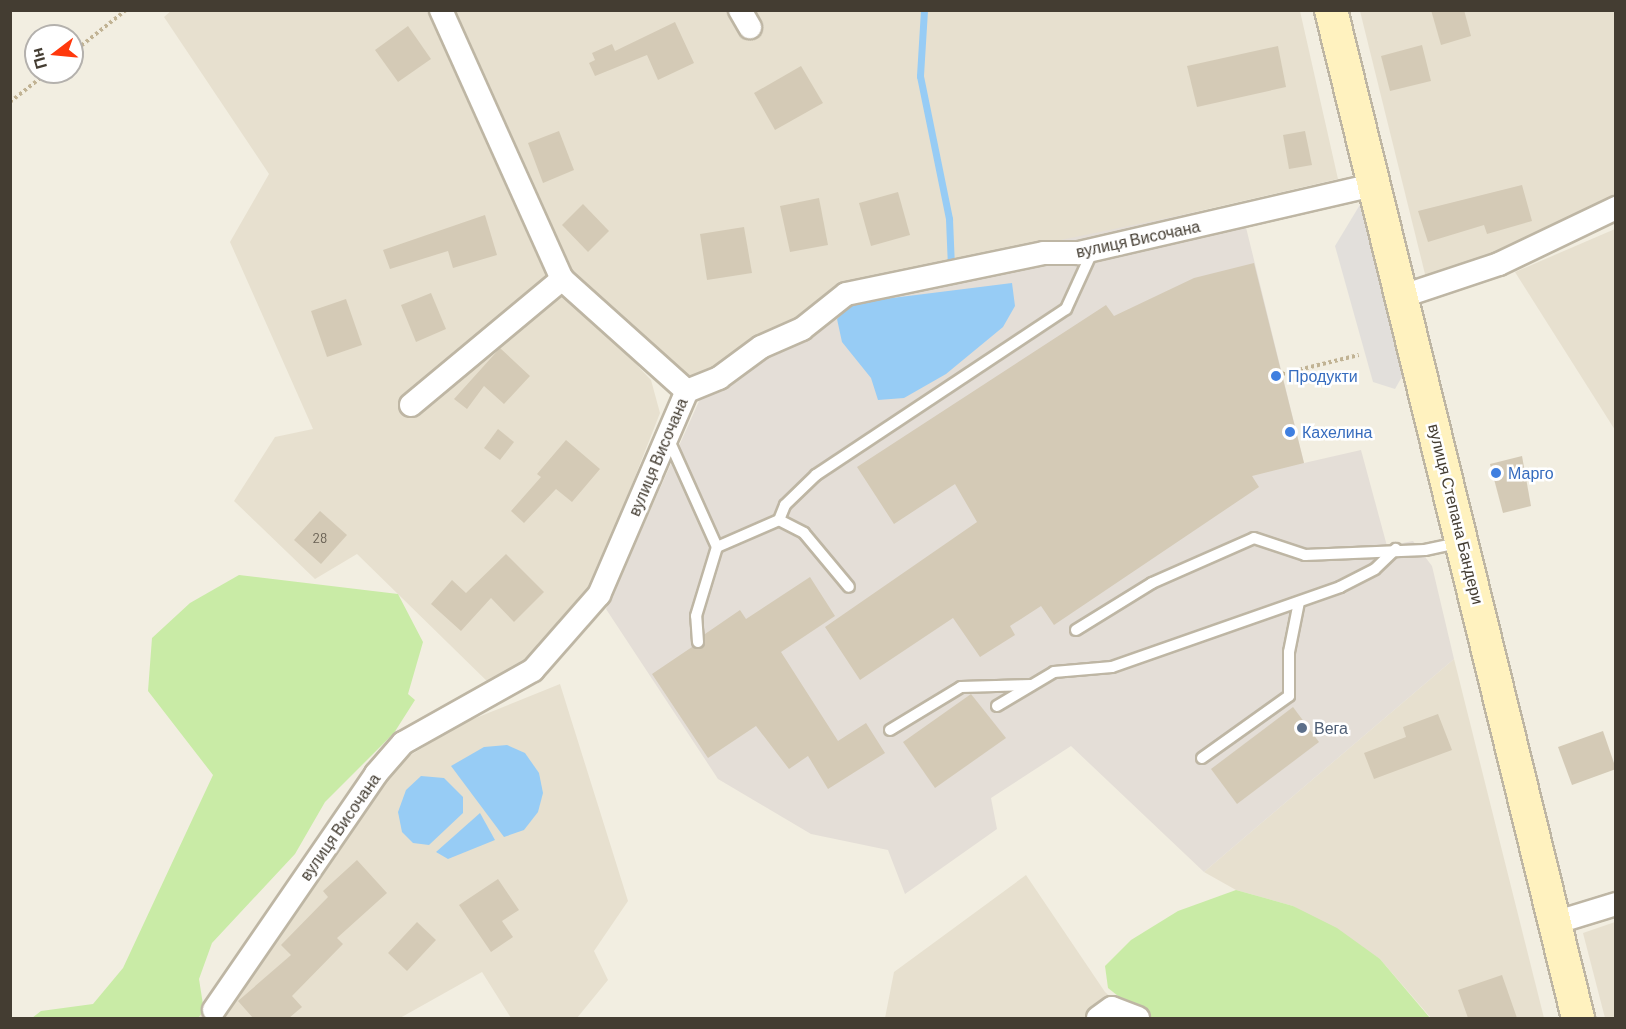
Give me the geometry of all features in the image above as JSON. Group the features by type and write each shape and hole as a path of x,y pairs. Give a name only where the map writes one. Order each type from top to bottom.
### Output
{"main road":[{"name":"вулиця Степана Бандери","path":"1331,10 1400,297 1464,542 1578,1018"}],"street":[{"path":"441,10 562,279 687,392"},
{"name":"вулиця Височана","path":"214,1010 376,774 403,743 533,670 599,595 687,392 719,378 760,347 802,329 846,294 1044,253 1093,250 1373,184"},
{"path":"1400,297 1499,264 1616,208"},
{"path":"411,405 562,279"},
{"path":"1554,923 1616,904"},
{"path":"1105,1013 1137,1018"}],"lane":[{"path":"717,547 779,520 784,505 816,475 1066,309 1093,250"},
{"path":"667,436 717,547 696,616 698,642"},
{"path":"779,520 804,532 849,586"},
{"path":"1076,630 1152,583 1254,538 1305,555 1464,542"},
{"path":"997,706 1054,672 1112,666 1299,602 1374,569 1396,549"},
{"path":"1202,758 1288,696 1289,652 1299,602"},
{"path":"890,730 961,687 1033,685"}],"path":[{"path":"84,43 126,10"},
{"path":"10,102 33,84"},
{"path":"1282,374 1359,355"}],"shaded area":[{"path":"172,10 428,11 542,265 651,380 660,413 591,589 525,668 494,688 357,554 315,579 234,501 275,437 313,429 230,242 269,174 164,17"},
{"path":"453,11 1300,11 1338,179 1074,240 843,285 704,390 572,274"},
{"path":"1360,11 1615,11 1615,200 1506,252 1426,278"},
{"path":"1240,203 1304,463 1361,450 1387,546 1413,541 1432,566 1454,659 1204,872 1071,746 991,798 997,829 905,894 888,850 811,834 718,779 606,609 704,390 843,285"},
{"path":"1361,203 1404,373 1395,389 1373,382 1335,246"},
{"path":"1615,229 1615,430 1515,272"},
{"path":"1454,659 1544,1018 1431,1018 1380,959 1293,906 1236,890 1204,872"},
{"path":"560,684 628,901 594,951 608,980 577,1018 511,1018 482,972 400,1018 198,1018 393,766 461,724"},
{"path":"1026,875 1105,992 1134,1018 885,1018 894,972"},
{"path":"1615,922 1615,1018 1605,1018 1583,933"}],"green space":[{"path":"239,575 398,594 423,642 408,694 415,700 394,733 325,802 295,854 212,943 199,979 204,1011 198,1018 32,1018 41,1011 93,1004 123,968 213,775 148,691 152,638 190,603"},
{"path":"1236,890 1293,906 1337,928 1380,959 1430,1018 1146,1018 1108,988 1105,966 1131,940 1178,911"}],"water":[{"path":"1012,283 1015,306 1003,327 946,374 904,398 878,400 871,378 842,342 837,319 852,303"},
{"path":"507,745 525,753 539,773 543,793 538,812 524,830 504,837 451,766 484,747"},
{"path":"421,776 444,778 463,797 463,813 429,845 413,843 402,832 398,812 406,790"},
{"path":"480,813 495,840 448,859 436,852"}],"building":[{"path":"1431,10 1464,10 1471,36 1441,45"},
{"path":"675,22 694,63 658,80 647,55 595,76 589,63 595,60 592,53 612,44 615,51"},
{"path":"408,26 431,59 398,82 375,50"},
{"path":"1422,45 1431,81 1390,91 1381,56"},
{"path":"1278,46 1286,87 1197,107 1187,66"},
{"path":"801,66 823,103 775,130 754,93"},
{"path":"559,131 574,170 543,183 528,143"},
{"path":"1305,131 1312,165 1289,169 1283,135"},
{"path":"1522,185 1532,221 1487,234 1484,225 1428,242 1418,211"},
{"path":"898,192 910,235 871,246 859,203"},
{"path":"819,198 828,245 790,252 780,206"},
{"path":"583,204 609,231 588,252 562,225"},
{"path":"485,215 497,255 453,268 448,251 390,269 383,250"},
{"path":"744,227 752,273 707,280 700,234"},
{"path":"1254,263 1304,463 1252,476 1259,487 1054,625 1041,606 1010,626 1015,635 980,657 953,618 860,680 825,627 977,522 955,484 894,524 857,467 1106,305 1114,316 1194,278"},
{"path":"431,293 446,329 416,342 401,305"},
{"path":"346,299 362,345 327,357 311,311"},
{"path":"500,348 530,376 504,404 484,386 467,409 454,399"},
{"path":"498,429 514,442 500,460 484,448"},
{"path":"566,440 600,469 572,502 556,489 524,523 511,511 541,477 537,474"},
{"path":"1522,456 1531,506 1503,513 1490,464"},
{"path":"320,511 347,535 321,564 294,540"},
{"path":"506,554 544,592 514,622 491,598 461,631 431,604 452,580 466,593"},
{"path":"810,577 835,616 781,652 838,741 866,723 885,753 828,789 808,756 789,769 756,726 708,758 652,674 692,647 703,648 705,634 740,610 746,619"},
{"path":"971,694 1006,738 935,788 903,742"},
{"path":"1293,707 1319,742 1237,804 1211,769"},
{"path":"1438,714 1452,750 1374,779 1364,753 1406,737 1403,727"},
{"path":"1603,731 1616,769 1572,785 1558,747"},
{"path":"357,860 387,893 337,938 343,944 292,996 302,1007 289,1018 253,1018 238,1001 291,955 281,945 328,897 323,891"},
{"path":"498,879 519,910 502,921 513,937 491,952 459,905"},
{"path":"417,922 436,940 407,971 388,953"},
{"path":"1502,975 1517,1018 1468,1018 1458,990"}],"waterway":[{"path":"924,10 920,76 949,219 951,266"}],"place":[{"name":"Продукти","path":"1276,376"},
{"name":"Кахелина","path":"1290,432"},
{"name":"Марго","path":"1496,473"},
{"name":"Вега","path":"1302,728"}]}
